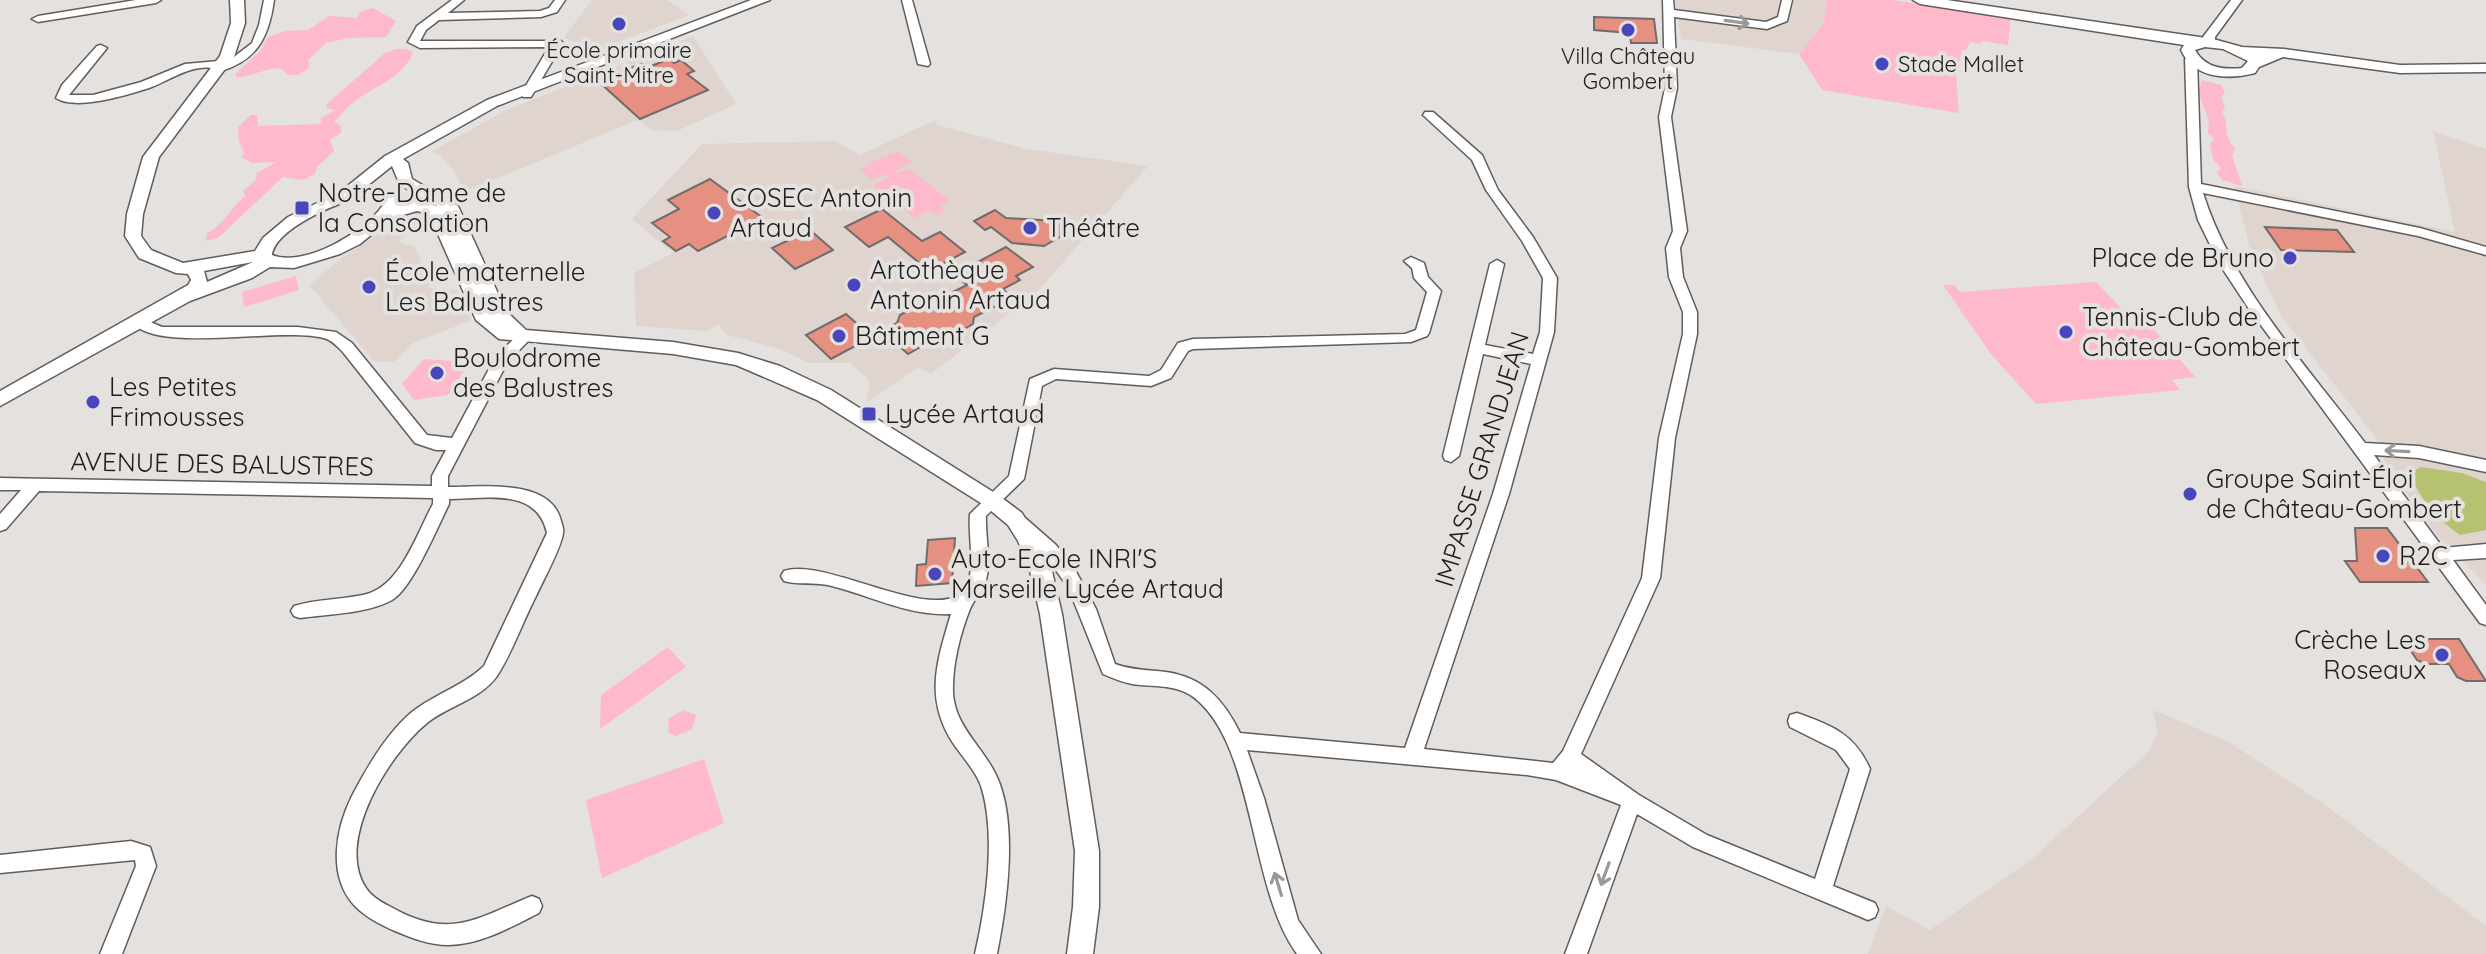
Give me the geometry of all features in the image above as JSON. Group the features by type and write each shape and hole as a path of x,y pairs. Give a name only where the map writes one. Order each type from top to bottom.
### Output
{"street":[{"path":"38,19 156,0"},
{"path":"237,0 238,23 224,63 151,157 132,227 137,246 145,254 167,265 194,269 265,258 290,265"},
{"path":"101,48 66,88 62,98 93,99 162,79 185,67 242,60 262,38 269,0"},
{"path":"384,217 391,205 379,179 400,163 475,119 529,91 557,43 420,45 414,42 421,28 459,0"},
{"path":"436,17 541,14 553,10 560,0"},
{"path":"219,265 348,193 391,159 461,119 637,47 763,0"},
{"path":"907,0 924,64"},
{"path":"1564,765 1651,578 1667,438 1690,334 1690,312 1676,277 1673,248 1680,231 1665,117 1671,88 1669,6 1767,26 1783,19 1787,0"},
{"path":"1920,0 2158,35 2200,45 2324,60 2400,69 2486,68"},
{"path":"2237,0 2200,45 2192,85 2195,187 2205,220 2234,275 2486,618"},
{"path":"2200,45 2215,71"},
{"path":"2233,48 2253,64"},
{"path":"2192,85 2203,75 2215,71 2242,73 2250,70 2253,64 2269,58 2324,60"},
{"name":"IMPASSE GRANDJEAN","path":"1412,756 1501,494 1547,332 1550,278 1528,240 1492,190 1478,158 1429,115"},
{"path":"400,163 400,174 407,184 452,210 498,314 525,336"},
{"path":"2195,187 2420,232 2486,251"},
{"path":"348,193 370,190 409,200 432,197"},
{"path":"0,399 184,297 320,257 384,217 414,206 436,211 485,320 505,335 702,352 773,371 824,395 991,500 1041,538 1069,571 1087,608 1109,669 1122,675 1186,683 1212,704 1235,741 1290,926 1310,954"},
{"path":"265,258 265,244 272,237"},
{"path":"218,286 265,258"},
{"path":"986,954 995,920 996,805 989,779 946,710 944,678 963,601 977,582 978,514 1016,479 1035,383 1054,374 1151,381 1166,374 1183,347 1193,344 1406,339 1422,333 1434,291 1421,278 1419,266 1411,261"},
{"path":"1451,456 1497,264"},
{"path":"184,297 200,280 194,269"},
{"path":"139,322 162,332 298,332 331,335 341,340 421,439 436,444 456,444"},
{"path":"300,611 365,602 386,595 399,584 441,504 443,492 440,476 456,444 501,360 525,336"},
{"path":"1475,348 1537,360"},
{"path":"2362,449 2419,452 2486,466"},
{"name":"AVENUE DES BALUSTRES","path":"0,484 520,494 536,500 551,515 555,533 490,671 480,682 418,719 376,769 348,831 348,865 357,894 379,912 416,932 459,936 491,927 532,906"},
{"path":"0,525 35,485"},
{"path":"1015,519 1040,567 1051,614 1081,807 1087,851 1086,907 1080,954"},
{"path":"2439,555 2486,551"},
{"path":"790,576 825,578 918,607 945,607 963,601"},
{"path":"1797,721 1838,740 1856,753 1860,769 1822,889"},
{"path":"1235,741 1564,765 1700,841 1868,910"},
{"path":"1576,954 1632,801"},
{"path":"0,864 131,850 143,854 146,866 111,954"}],"shaded area":[{"name":"École primaire Saint-Mitre","path":"592,0 667,0 689,15 595,51 564,37"},
{"path":"1675,0 1827,0 1824,23 1799,54 1681,39"},
{"name":"Stade Mallet","path":"1827,0 1892,0 2011,17 2008,45 1970,42 1966,50 1962,50 1956,75 1959,113 1822,90 1799,54 1824,23"},
{"path":"373,8 396,21 386,37 348,38 326,43 308,60 309,68 298,75 289,75 279,68 236,77 235,74 260,51 268,37 285,31 308,30 329,16 357,18 360,12"},
{"path":"693,36 736,104 677,131 652,130 638,120 464,192 455,172 440,155 431,152 504,111"},
{"path":"407,49 413,53 402,69 353,103 334,122 341,126 341,133 330,140 334,151 317,167 315,174 303,180 283,177 218,238 206,241 207,233 245,196 243,191 255,181 257,173 276,162 252,163 241,157 244,153 238,127 251,115 257,115 258,126 322,124 320,119 335,110 326,108 327,104 385,53"},
{"path":"2202,80 2221,85 2225,92 2221,98 2225,107 2222,112 2229,139 2235,148 2232,155 2242,186 2222,180 2217,173 2221,168 2213,159 2210,144 2214,139 2208,133 2209,121 2198,92"},
{"path":"935,120 937,125 1027,149 1148,166 1038,291 931,374 919,367 866,403 870,381 850,363 808,363 780,349 727,335 719,325 706,331 636,326 634,273 673,253 632,219 702,144 836,141 860,155"},
{"path":"2433,131 2486,149 2486,585 2436,534 2385,463 2379,442 2281,316 2250,248 2234,186 2455,232"},
{"path":"898,152 912,162 895,171 899,173 908,169 950,200 940,205 946,210 938,215 931,210 914,218 891,200 907,191 903,187 886,195 873,186 889,177 886,174 873,180 860,170 872,164 870,162"},
{"name":"École maternelle Les Balustres","path":"409,213 425,214 398,242 414,246 430,284 428,288 457,290 472,320 413,343 394,362 374,361 309,285 342,258"},
{"path":"296,276 299,290 244,307 242,292"},
{"name":"Tennis-Club de Château-Gombert","path":"2096,282 2124,311 2139,312 2195,377 2172,380 2180,390 2036,404 1990,353 1943,285 1954,285 1960,292"},
{"name":"Boulodrome des Balustres","path":"424,359 470,362 448,395 414,400 402,384"},
{"path":"2421,467 2462,473 2486,482 2486,530 2460,535 2437,516 2424,500 2410,473"},
{"path":"668,647 686,667 600,729 601,695"},
{"path":"683,710 696,715 692,729 676,736 669,733 668,719"},
{"path":"2153,710 2227,741 2321,802 2486,926 2486,954 1868,954 1886,906 1930,930 2032,859 2149,751 2158,732"},
{"path":"704,759 724,823 602,878 586,800"}],"building":[{"name":"Villa Château Gombert","path":"1594,17 1654,19 1657,43 1631,43 1630,33 1594,30"},
{"path":"669,59 674,63 681,60 694,71 687,74 708,90 640,119 598,81 641,64 646,68"},
{"name":"COSEC Antonin Artaud","path":"710,179 763,218 698,251 689,244 676,251 663,241 670,237 652,223 679,209 668,200"},
{"path":"882,209 922,241 940,232 965,252 929,271 888,237 869,247 845,227"},
{"name":"Théâtre","path":"995,210 1006,218 1057,221 1070,231 1044,246 1012,243 991,227 985,230 974,221"},
{"path":"2265,227 2337,230 2354,252 2281,250"},
{"path":"810,230 833,250 795,269 772,248"},
{"path":"1006,247 1033,267 1016,276 1020,280 1003,289 1007,293 989,303 994,307 974,317 973,324 935,346 924,345 908,354 882,331 897,323 900,315 937,295 947,295 967,285 963,282 981,272 972,265"},
{"name":"Bâtiment G","path":"846,314 872,337 831,359 806,335"},
{"name":"R2C","path":"2355,528 2387,528 2428,582 2360,582 2345,561 2357,561"},
{"path":"955,538 952,583 916,586 917,565 926,564 928,540"},
{"name":"Crèche Les Roseaux","path":"2403,639 2459,639 2486,681 2466,681 2457,677 2449,664 2425,664 2417,660"}],"place":[{"name":"École primaire Saint-Mitre","path":"619,24"},
{"name":"Villa Château Gombert","path":"1628,30"},
{"name":"Stade Mallet","path":"1882,64"},
{"name":"Notre-Dame de la Consolation","path":"302,208"},
{"name":"COSEC Antonin Artaud","path":"714,213"},
{"name":"Théâtre","path":"1030,228"},
{"name":"Place de Bruno","path":"2290,258"},
{"name":"Artothèque Antonin Artaud","path":"854,285"},
{"name":"École maternelle Les Balustres","path":"369,287"},
{"name":"Tennis-Club de Château-Gombert","path":"2066,332"},
{"name":"Bâtiment G","path":"839,336"},
{"name":"Boulodrome des Balustres","path":"437,373"},
{"name":"Les Petites Frimousses","path":"93,402"},
{"name":"Lycée Artaud","path":"869,414"},
{"name":"Groupe Saint-Éloi de Château-Gombert","path":"2190,494"},
{"name":"R2C","path":"2383,556"},
{"name":"Auto-Ecole INRI'S Marseille Lycée Artaud","path":"935,574"},
{"name":"Crèche Les Roseaux","path":"2442,655"}]}
